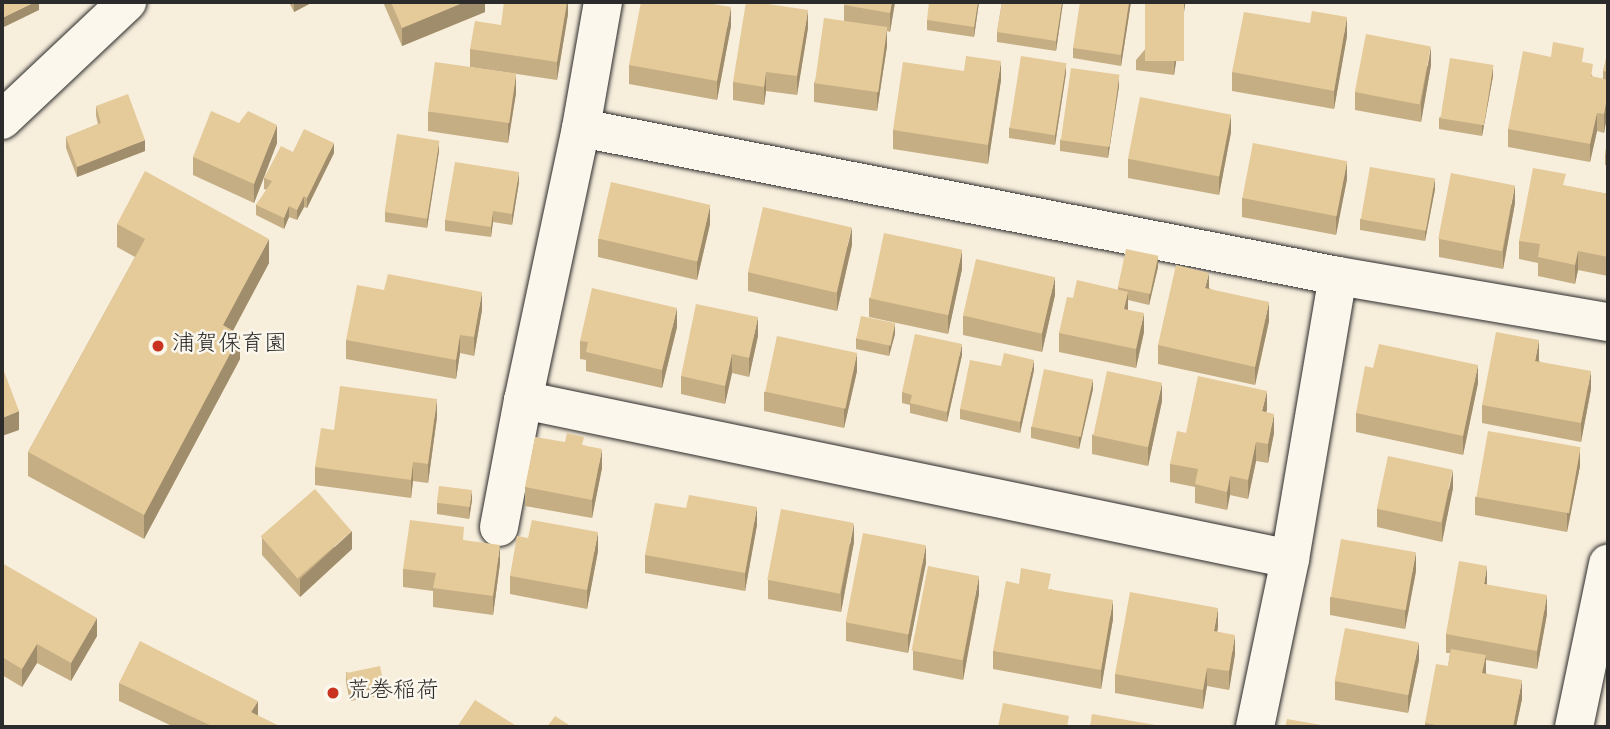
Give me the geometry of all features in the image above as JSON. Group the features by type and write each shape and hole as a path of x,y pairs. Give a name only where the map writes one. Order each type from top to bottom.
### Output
{"street":[{"path":"2,120 127,2"},
{"path":"499,527 581,128 603,2"},
{"path":"581,128 1338,276 1608,322"},
{"path":"1255,727 1290,559 1338,276"},
{"path":"523,400 1290,559"},
{"path":"1574,727 1608,564"}],"building":[{"path":"2,2 35,2 2,18"},
{"path":"391,2 465,2 402,28"},
{"path":"504,2 567,2 557,62 470,49 475,21 501,25"},
{"path":"641,2 702,2 731,7 717,81 629,65"},
{"path":"746,2 808,10 797,76 766,72 764,87 733,82"},
{"path":"845,2 892,2 890,13 844,5"},
{"path":"929,2 978,2 974,27 927,20"},
{"path":"1002,2 1062,2 1056,41 997,32"},
{"path":"1080,2 1129,2 1121,55 1073,48"},
{"path":"1145,2 1184,2 1184,61 1145,61"},
{"path":"1312,11 1347,17 1334,91 1232,72 1244,12 1310,23"},
{"path":"824,18 887,27 878,92 815,83"},
{"path":"1366,34 1431,47 1420,105 1355,92"},
{"path":"1553,42 1584,48 1582,62 1593,64 1591,76 1608,80 1604,114 1597,113 1590,144 1508,129 1523,51 1551,57"},
{"path":"1608,51 1608,72 1603,71"},
{"path":"966,56 1001,61 988,145 893,130 903,62 964,71"},
{"path":"1021,56 1066,63 1055,135 1010,128"},
{"path":"1450,58 1493,65 1484,125 1440,118"},
{"path":"435,62 516,73 509,123 428,112"},
{"path":"1071,68 1120,75 1109,147 1061,140"},
{"path":"128,94 145,140 77,167 66,137 101,123 96,106"},
{"path":"1140,97 1231,115 1219,177 1128,159"},
{"path":"211,111 239,123 248,111 277,125 254,184 193,157"},
{"path":"304,129 334,143 307,198 304,196 297,210 289,206 284,218 256,205 272,181 264,178 281,146 293,152"},
{"path":"397,134 439,141 427,219 385,212"},
{"path":"1253,143 1347,161 1337,216 1242,198"},
{"path":"455,162 519,172 512,214 493,211 491,227 445,220"},
{"path":"1370,167 1435,178 1426,231 1361,219"},
{"path":"1533,168 1566,174 1563,185 1608,194 1608,257 1578,251 1575,265 1538,257 1540,244 1519,241"},
{"path":"145,171 269,239 223,325 240,335 144,515 28,452 145,239 117,224"},
{"path":"1451,173 1515,185 1502,251 1438,239"},
{"path":"611,182 710,205 697,261 598,239"},
{"path":"763,207 852,227 837,293 748,272"},
{"path":"884,233 962,250 948,315 870,299"},
{"path":"1126,249 1158,256 1150,294 1118,287"},
{"path":"976,259 1055,277 1042,334 963,316"},
{"path":"1176,265 1209,273 1205,288 1269,302 1255,367 1158,345"},
{"path":"388,274 482,292 474,337 460,335 456,360 346,340 357,285 384,290"},
{"path":"1077,280 1128,292 1124,309 1144,313 1136,349 1059,333 1067,297 1073,298"},
{"path":"592,288 677,308 662,370 586,352 588,342 580,341"},
{"path":"696,304 758,317 749,358 732,354 725,386 681,376"},
{"path":"861,316 895,323 890,346 856,338"},
{"path":"1496,332 1539,340 1535,361 1591,371 1581,423 1482,405"},
{"path":"915,334 962,344 947,412 910,403 912,395 902,392"},
{"path":"777,336 857,353 845,409 765,392"},
{"path":"1379,344 1478,365 1463,436 1356,413 1365,366 1373,368"},
{"path":"1004,353 1034,360 1020,422 960,409 970,360 1001,366"},
{"path":"2,366 19,411 2,418"},
{"path":"1044,369 1093,379 1081,437 1032,427"},
{"path":"1107,371 1162,383 1148,447 1093,436"},
{"path":"1198,376 1267,391 1262,411 1274,414 1268,444 1256,442 1248,480 1230,476 1227,492 1195,484 1198,469 1170,464 1177,431 1186,433"},
{"path":"340,386 437,399 428,464 413,462 411,480 315,467 321,428 334,430"},
{"path":"1488,431 1581,447 1569,513 1476,497"},
{"path":"567,433 584,437 582,445 602,449 592,500 525,487 535,437 565,442"},
{"path":"1388,456 1453,470 1441,523 1377,509"},
{"path":"439,486 472,490 470,507 437,503"},
{"path":"315,489 352,531 297,578 261,536"},
{"path":"689,495 757,507 745,573 645,555 655,503 686,508"},
{"path":"781,509 854,523 840,594 767,580"},
{"path":"410,520 464,527 463,540 500,545 493,596 433,588 436,573 403,569"},
{"path":"532,520 598,532 587,590 510,576 517,536 528,538"},
{"path":"863,533 926,545 908,635 846,622"},
{"path":"1341,539 1416,552 1406,610 1331,597"},
{"path":"1459,561 1487,566 1484,584 1547,595 1537,651 1446,634"},
{"path":"2,563 97,618 71,663 37,644 22,669 2,657"},
{"path":"928,566 979,576 963,660 912,650"},
{"path":"1021,568 1051,574 1048,589 1113,600 1101,670 993,651 1006,581 1019,584"},
{"path":"1130,592 1218,608 1214,631 1235,635 1229,671 1207,668 1203,690 1115,674"},
{"path":"1345,628 1419,642 1408,695 1335,681"},
{"path":"140,641 258,701 251,712 281,727 214,727 119,683"},
{"path":"1451,649 1486,655 1482,673 1522,680 1513,727 1447,727 1425,723 1436,664 1448,666"},
{"path":"380,666 384,685 350,692 346,673"},
{"path":"475,700 518,727 457,727"},
{"path":"1003,703 1069,716 1067,727 998,727"},
{"path":"1092,714 1167,727 1090,727"},
{"path":"555,716 572,727 547,727"},
{"path":"1287,719 1333,727 1285,727"}],"place":[{"name":"浦賀保育園","path":"158,346"},
{"name":"荒巻稲荷","path":"333,693"}]}
